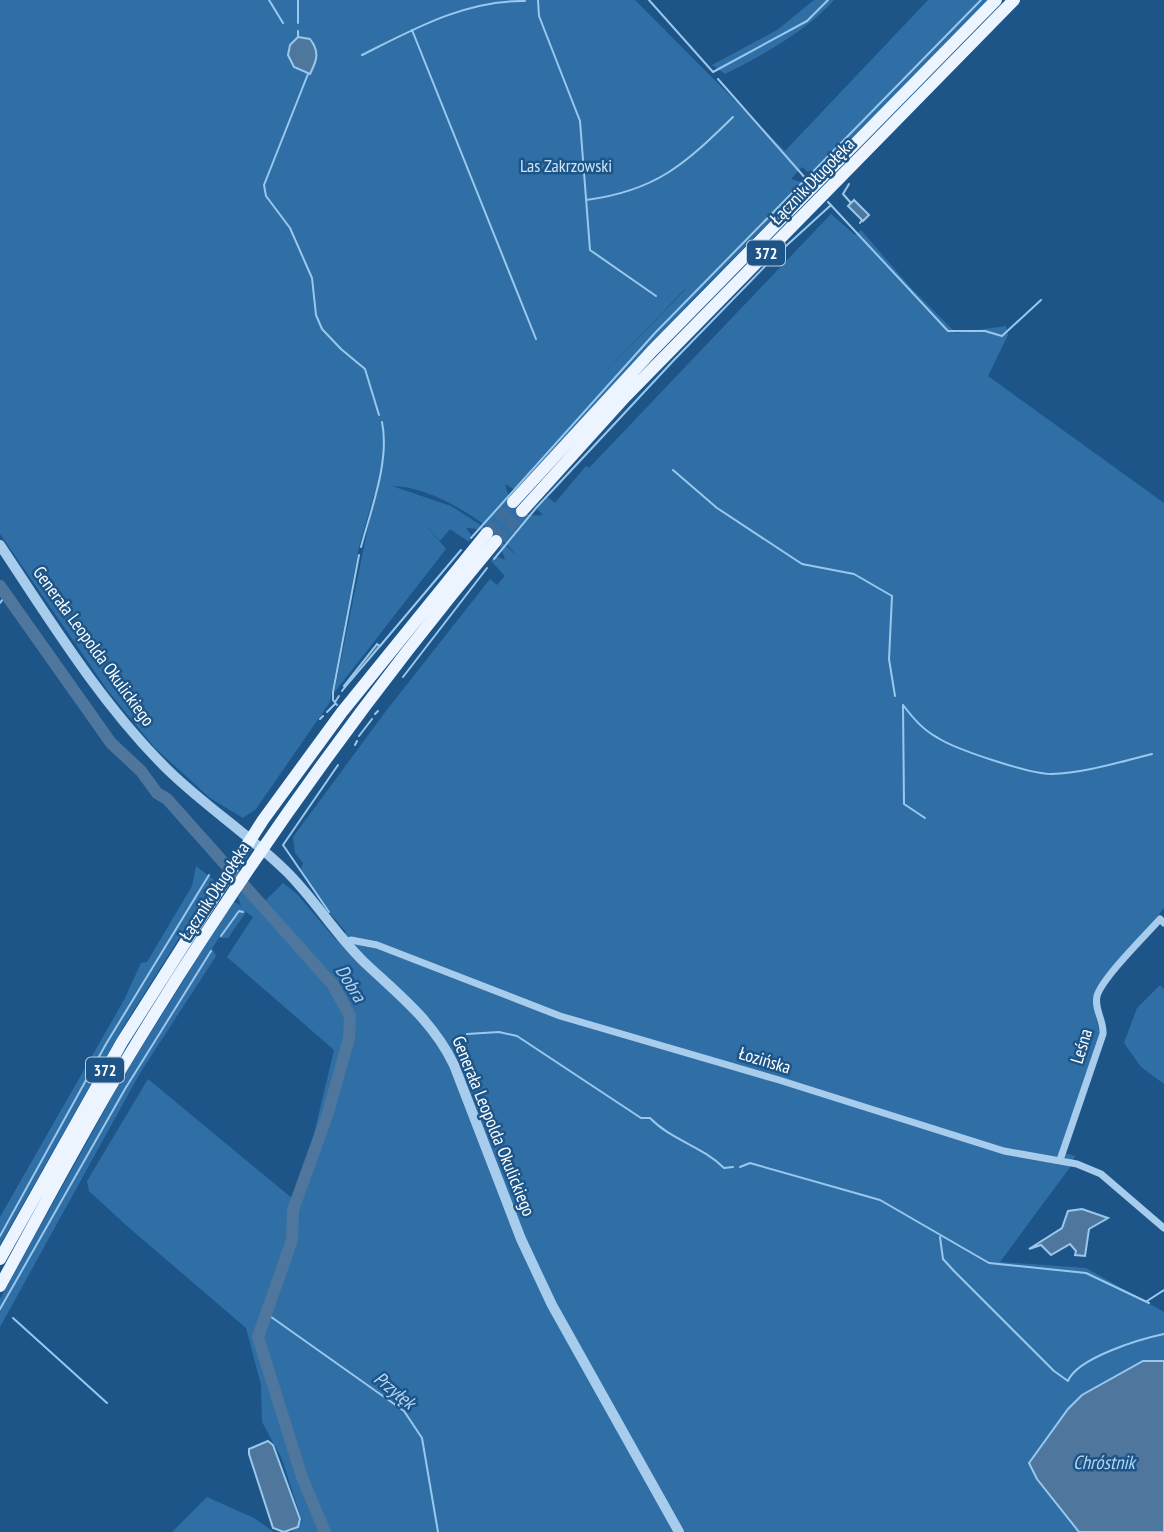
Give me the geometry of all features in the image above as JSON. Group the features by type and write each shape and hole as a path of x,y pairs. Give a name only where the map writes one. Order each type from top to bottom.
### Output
{"main road":[{"name":"Łącznik Długołęka","path":"996,0 652,351 518,507 1014,0"},
{"name":"Łącznik Długołęka","path":"0,1259 122,1042 251,840 342,712 492,537 368,701 230,897 125,1062 0,1286"}],"street":[{"name":"Generała Leopolda Okulickiego","path":"0,545 131,730 188,789 291,876 345,942 428,1021 447,1050 521,1239 552,1305 679,1532"},
{"name":"Leśna","path":"1060,1160 1103,1034 1104,1026 1097,1009 1101,987 1162,921"},
{"name":"Łozińska","path":"345,942 356,940 387,948 560,1016 779,1080 1004,1152 1060,1160 1101,1174 1164,1227"}],"green space":[{"name":"Las Zakrzowski","path":"0,0 635,0 785,151 928,0 988,0 814,177 802,167 791,179 807,184 693,299 511,495 514,489 505,484 518,508 529,515 543,515 537,509 548,497 555,503 586,466 589,468 831,214 855,235 861,230 911,288 956,333 1006,326 1008,335 988,376 1164,503 1164,908 1095,995 1093,1006 1100,1034 1060,1152 1075,1156 1071,1166 1000,1262 1086,1268 1164,1312 1164,1361 1143,1361 1068,1409 1029,1463 1037,1479 1079,1532 292,1532 302,1521 282,1459 262,1422 261,1385 246,1328 89,1191 87,1181 148,1079 293,1199 310,1151 334,1050 227,957 253,917 246,912 228,938 219,938 212,948 216,956 140,1073 0,1327 0,1299 123,1077 233,901 241,906 238,897 244,888 261,905 283,883 297,894 336,940 346,932 323,905 301,869 303,863 295,853 293,837 386,711 490,579 497,585 505,576 491,561 495,560 496,556 505,560 496,541 487,533 466,528 471,535 469,542 450,529 440,541 418,516 446,549 334,693 376,488 359,547 330,702 256,809 243,818 210,798 155,748 108,691 0,534","holes":["686,288 686,289 577,401","392,486 425,492 461,509 493,532 517,556 490,531 451,506"]},
{"path":"814,0 834,0 797,33 725,74 712,65 777,30"},
{"path":"196,866 214,880 210,889 122,1029 0,1245 0,1217 124,1000 141,963 147,962 192,886"},
{"path":"1160,985 1164,989 1164,1084 1141,1067 1124,1043 1137,1008"},
{"path":"207,1497 254,1518 274,1532 172,1532"}],"water":[{"path":"298,37 310,39 315,48 316,60 310,74 294,67 288,55 290,45"},
{"path":"854,200 869,215 863,221 848,206"},
{"path":"377,644 380,646 345,687 344,686"},
{"path":"1082,1209 1108,1218 1089,1229 1085,1256 1075,1255 1076,1251 1070,1244 1051,1255 1041,1245 1029,1249 1062,1228 1068,1211"},
{"name":"Chróstnik","path":"1143,1361 1164,1361 1164,1532 1079,1532 1037,1479 1029,1463 1068,1409 1082,1395"},
{"path":"268,1441 273,1445 300,1519 298,1527 284,1532 273,1528 249,1454 249,1449"}],"waterway":[{"path":"269,0 283,23"},
{"path":"298,0 298,23"},
{"path":"538,0 539,16 580,121 590,250 656,296"},
{"path":"649,0 713,72 807,21 828,0"},
{"path":"471,538 655,333 981,0"},
{"path":"362,55 421,26 461,11 482,5 525,1"},
{"path":"412,30 536,339"},
{"path":"298,31 298,37"},
{"path":"308,74 264,185 266,196 290,228 312,278 316,315 322,329 365,369 379,415"},
{"path":"718,79 807,180"},
{"path":"586,200 632,190 668,173 700,149 733,117"},
{"path":"849,184 843,194 851,203"},
{"path":"828,202 948,331 985,331 1002,336 1041,300"},
{"path":"494,559 536,508 674,360 775,256 831,205"},
{"path":"361,547 382,469 382,422"},
{"path":"673,470 717,508 802,564 854,574 892,596 889,659 895,696"},
{"path":"380,646 461,550"},
{"path":"337,705 333,700 333,692 359,555"},
{"path":"403,677 487,568"},
{"name":"Dobra","path":"0,586 111,743 141,771 157,793 167,799 333,985 350,1016 349,1038 328,1113 293,1210 292,1240 258,1337 302,1477 325,1532"},
{"path":"0,603 6,595"},
{"path":"342,691 345,687"},
{"path":"335,702 339,696"},
{"path":"327,712 335,704"},
{"path":"903,705 923,727 947,743 994,761 1041,773 1076,772 1152,754"},
{"path":"903,705 904,804 925,818"},
{"path":"375,714 378,711"},
{"path":"320,719 323,716"},
{"path":"359,736 372,719"},
{"path":"355,745 357,741"},
{"path":"329,912 283,845 338,765"},
{"path":"0,1236 106,1044 209,875"},
{"path":"221,936 239,911 243,912"},
{"path":"0,1309 125,1089 211,951"},
{"path":"467,1034 499,1032 517,1036 641,1118 650,1118 658,1126 706,1154 724,1168 733,1167"},
{"path":"740,1167 750,1163 880,1200 989,1263 1086,1273 1149,1303"},
{"path":"940,1237 943,1259 1054,1371 1068,1381 1083,1365 1096,1357 1164,1334"},
{"path":"1147,1301 1164,1290"},
{"name":"Przyłęk","path":"267,1314 404,1411 422,1438 438,1532"},
{"path":"13,1318 107,1403"}],"tunnel":[{"path":"487,533 513,502"},
{"path":"496,541 522,511"}]}
